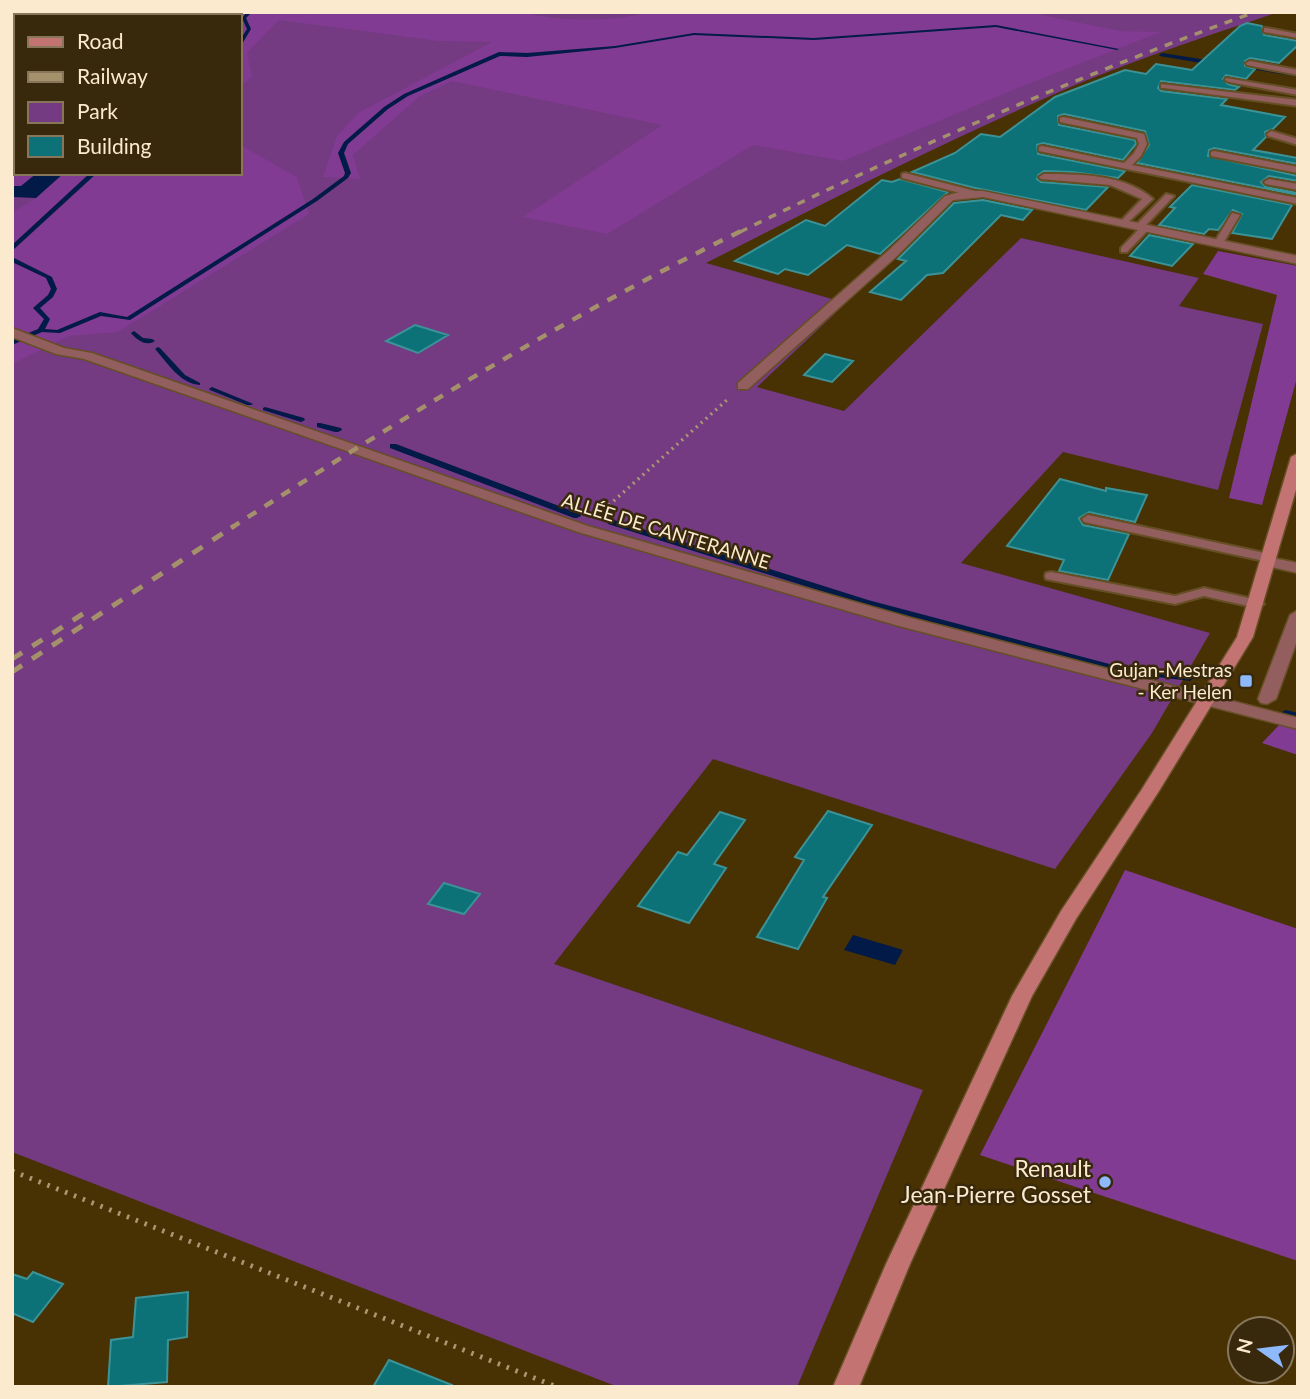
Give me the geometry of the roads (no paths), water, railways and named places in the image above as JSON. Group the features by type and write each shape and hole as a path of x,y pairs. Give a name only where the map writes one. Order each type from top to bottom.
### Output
{"main road":[{"path":"846,1387 898,1264 1022,996 1068,916 1207,701 1245,637 1257,604 1298,457"}],"street":[{"path":"743,386 893,253 949,198 972,193 1298,260"},
{"name":"ALLÉE DE CANTERANNE","path":"15,333 583,529 905,622 1298,724"},
{"path":"1269,560 1298,568"},
{"path":"1267,699 1298,615"}],"lane":[{"path":"1268,30 1298,36"},
{"path":"1251,63 1298,73"},
{"path":"1229,80 1298,93"},
{"path":"1164,86 1298,103"},
{"path":"1063,120 1141,136 1143,144 1138,154 1125,167"},
{"path":"1271,134 1298,142"},
{"path":"1042,149 1298,201"},
{"path":"1214,154 1298,170"},
{"path":"905,176 972,193"},
{"path":"1044,177 1100,180 1136,191 1148,199 1124,223"},
{"path":"1269,182 1298,187"},
{"path":"1124,250 1169,196"},
{"path":"1219,243 1235,215"},
{"path":"1088,519 1269,560"},
{"path":"1051,576 1175,600 1204,592 1257,604"}],"water":[{"path":"35,175 62,175 36,198 12,197 12,186 21,186"},
{"path":"853,935 903,950 895,965 844,950"}],"waterway":[{"path":"242,40 249,29 244,18 250,12"},
{"path":"41,330 58,332 100,314 128,319 315,200 346,177 348,173 341,153 346,143 386,108 406,95 499,54 527,55 615,47 694,34 814,39 996,26 1117,49"},
{"path":"1162,55 1213,63"},
{"path":"1241,66 1298,76"},
{"path":"12,249 92,175"},
{"path":"12,259 49,277 54,289 51,296 36,308 47,319 41,330"},
{"path":"12,343 41,330"},
{"path":"134,333 141,340 152,341"},
{"path":"158,349 183,376 198,384"},
{"path":"212,389 249,404"},
{"path":"265,409 301,420"},
{"path":"320,425 338,430"},
{"path":"393,446 577,516"},
{"path":"611,522 865,602 1117,669 1190,678"},
{"path":"1286,713 1298,716"}],"railway":[{"path":"740,232 995,115 1255,12"},
{"path":"231,528 547,334 743,230"},
{"path":"12,672 234,526"},
{"path":"12,659 86,612"}],"place":[{"name":"Gujan-Mestras - Ker Helen","path":"1246,681"},
{"name":"Renault Jean-Pierre Gosset","path":"1105,1182"}]}
